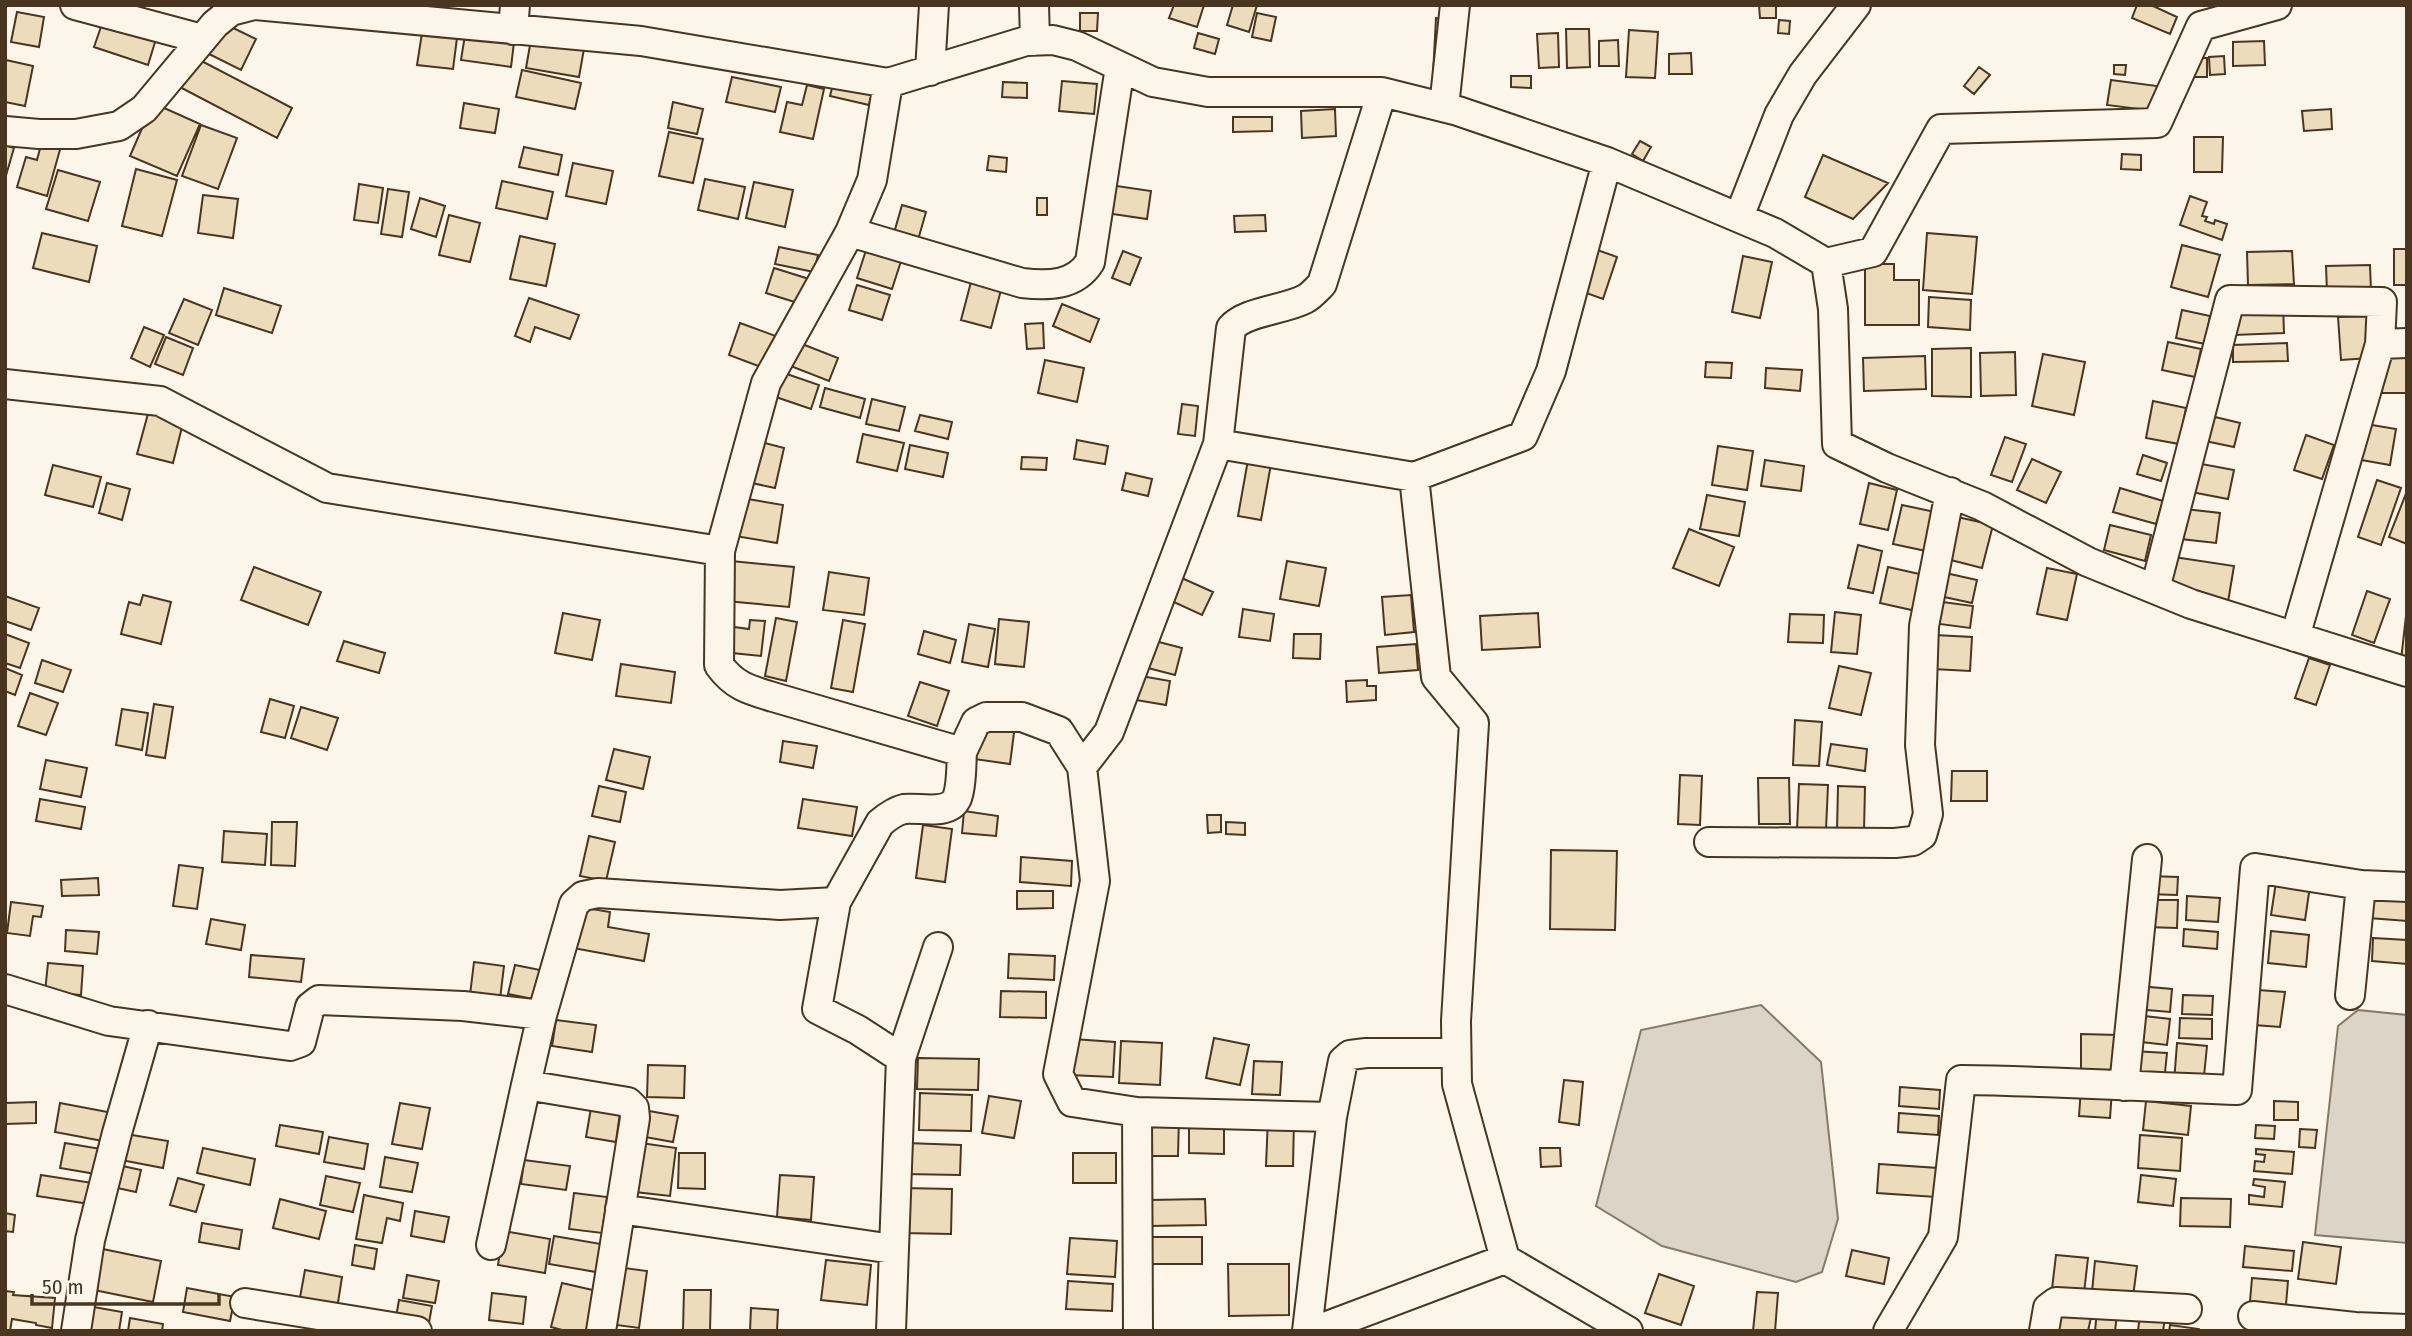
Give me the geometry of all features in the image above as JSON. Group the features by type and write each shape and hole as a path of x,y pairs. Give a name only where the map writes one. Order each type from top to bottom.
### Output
{"street":[{"path":"75,5 202,39"},
{"path":"5,131 76,134 119,126 144,108 215,24 231,11 254,5 514,17 887,83 1026,41 1053,40 1077,46 1153,82 1208,92 1382,92 1444,107 1607,162 1775,233 1826,263 1872,252 1941,129 2157,123 2201,26 2277,5"},
{"path":"930,71 933,5"},
{"path":"1034,5 1035,41"},
{"path":"1444,107 1455,5"},
{"path":"1739,218 1779,115 1803,74 1856,5"},
{"path":"850,232 1021,283 1046,285 1083,274 1090,262 1120,66"},
{"path":"887,83 872,180 850,232 766,383 720,551 719,665 729,678 747,689 962,752"},
{"path":"1082,767 1109,732 1218,444 1231,328 1238,320 1280,309 1307,298 1322,284 1382,92"},
{"path":"1218,444 1413,477 1523,436 1551,371 1607,162"},
{"path":"1826,263 1833,309 1837,444 1887,468 1982,506 2088,562 2191,604 2407,672"},
{"path":"2155,589 2230,300 2382,302 2394,344 2295,637"},
{"path":"5,384 160,401 327,488 720,551"},
{"path":"1413,477 1436,677 1474,723 1456,1053 1457,1084 1505,1259 1628,1331"},
{"path":"1709,842 1895,843 1913,841 1922,835 1928,814 1920,745 1924,626 1950,492"},
{"path":"901,1058 858,1030 817,1009 836,902 880,823 889,815 903,809 944,808 957,798 962,752 976,722 986,717 1022,717 1059,731 1082,767 1096,881 1058,1074 1072,1102 1137,1112 1332,1117"},
{"path":"2124,1086 2147,859"},
{"path":"1891,1330 1943,1237 1961,1080 2061,1081 2237,1090 2255,868 2361,885 2407,887"},
{"path":"2350,995 2361,885"},
{"path":"491,1245 542,1015 574,904 583,897 598,893 780,905 836,902"},
{"path":"891,1331 901,1058 938,947"},
{"path":"5,989 109,1021 290,1046 301,1042 310,1007 319,1000 463,1006 542,1015"},
{"path":"76,1331 90,1240 148,1026"},
{"path":"1307,1331 1332,1117 1343,1061 1350,1055 1366,1052 1456,1053"},
{"path":"526,1085 628,1102 634,1108 635,1118 601,1331"},
{"path":"1137,1112 1138,1331"},
{"path":"620,1209 893,1249"},
{"path":"1314,1331 1505,1259"},
{"path":"2044,1331 2048,1308 2056,1302 2187,1310"},
{"path":"246,1303 417,1331"},
{"path":"2253,1316 2355,1327 2407,1329"}],"shaded area":[{"path":"1761,1005 1821,1062 1838,1219 1822,1272 1796,1282 1662,1246 1596,1206 1641,1030"},
{"path":"2358,1010 2407,1015 2407,1243 2315,1235 2338,1026"}],"building":[{"path":"1174,5 1204,5 1197,27 1169,18"},
{"path":"1233,5 1257,5 1249,32 1227,25"},
{"path":"1759,5 1776,5 1776,18 1760,18"},
{"path":"2137,5 2151,5 2177,17 2170,34 2132,18"},
{"path":"17,12 44,17 39,47 11,42"},
{"path":"1080,13 1098,13 1097,31 1080,31"},
{"path":"1257,13 1276,17 1271,41 1252,37"},
{"path":"1436,18 1447,19 1443,75 1433,75"},
{"path":"1779,20 1790,21 1789,34 1778,33"},
{"path":"103,21 156,39 148,65 94,47"},
{"path":"223,23 256,39 241,70 207,53"},
{"path":"1566,29 1589,29 1590,67 1567,68"},
{"path":"1629,30 1658,32 1655,78 1626,77"},
{"path":"422,33 457,38 453,69 417,65"},
{"path":"1198,33 1219,39 1215,54 1194,48"},
{"path":"1558,33 1559,67 1539,68 1537,34"},
{"path":"532,34 585,43 579,77 526,68"},
{"path":"465,35 514,42 511,67 461,60"},
{"path":"1618,40 1619,66 1599,66 1599,41"},
{"path":"2264,41 2265,65 2233,66 2233,42"},
{"path":"1691,53 1692,74 1669,74 1669,54"},
{"path":"192,56 292,108 277,138 176,85"},
{"path":"2224,56 2225,74 2210,75 2209,57"},
{"path":"2190,58 2207,58 2207,77 2191,77"},
{"path":"6,60 33,66 25,106 5,102"},
{"path":"2114,65 2126,65 2125,75 2114,74"},
{"path":"1979,67 1990,75 1974,94 1964,86"},
{"path":"522,70 581,83 575,109 516,97"},
{"path":"1511,76 1531,76 1531,88 1511,87"},
{"path":"732,77 781,87 775,112 726,102"},
{"path":"2111,80 2157,86 2154,111 2107,105"},
{"path":"1062,81 1097,84 1094,114 1059,111"},
{"path":"1003,82 1027,83 1027,98 1002,97"},
{"path":"833,84 872,92 869,105 830,96"},
{"path":"807,85 824,89 813,139 780,132 787,102 802,105"},
{"path":"673,102 703,109 697,134 668,128"},
{"path":"153,103 200,124 177,176 130,156"},
{"path":"464,103 499,109 495,133 460,128"},
{"path":"1335,109 1336,136 1302,138 1301,111"},
{"path":"2331,109 2332,129 2304,131 2302,111"},
{"path":"1233,117 1272,117 1272,131 1233,132"},
{"path":"201,125 237,138 218,189 182,176"},
{"path":"669,132 703,139 693,183 659,176"},
{"path":"2194,137 2223,137 2222,172 2194,172"},
{"path":"42,141 61,146 47,196 17,187 26,157 37,160"},
{"path":"1640,141 1651,147 1643,161 1632,154"},
{"path":"5,145 14,148 5,179"},
{"path":"524,147 562,155 558,175 519,167"},
{"path":"2122,154 2141,155 2141,170 2121,169"},
{"path":"1823,155 1888,183 1853,219 1805,197"},
{"path":"989,156 1007,158 1006,172 987,170"},
{"path":"573,163 613,171 606,204 566,196"},
{"path":"136,169 177,180 162,236 122,226"},
{"path":"58,170 100,182 88,221 46,209"},
{"path":"705,179 745,187 738,219 698,210"},
{"path":"502,181 553,192 547,219 496,208"},
{"path":"754,182 793,190 785,227 746,218"},
{"path":"359,184 383,188 378,223 354,220"},
{"path":"1103,184 1151,191 1147,219 1099,212"},
{"path":"388,189 409,192 402,237 381,234"},
{"path":"203,195 238,199 233,238 198,233"},
{"path":"2190,196 2207,202 2202,216 2207,217 2205,221 2214,224 2215,220 2227,224 2222,240 2180,225"},
{"path":"420,198 445,206 436,237 411,229"},
{"path":"1037,198 1047,198 1047,215 1037,215"},
{"path":"902,205 926,212 916,247 892,240"},
{"path":"449,215 480,223 470,262 439,255"},
{"path":"1265,215 1266,231 1235,232 1234,216"},
{"path":"42,233 97,246 89,282 33,268"},
{"path":"1927,233 1977,237 1972,294 1923,290"},
{"path":"520,236 555,244 546,286 510,279"},
{"path":"868,244 903,255 892,289 857,278"},
{"path":"2182,245 2220,255 2208,297 2171,287"},
{"path":"779,247 818,255 814,272 775,264"},
{"path":"1589,247 1617,257 1603,299 1575,289"},
{"path":"2394,249 2407,249 2407,285 2394,285"},
{"path":"1123,251 1141,258 1130,285 1112,278"},
{"path":"2292,251 2294,284 2248,285 2247,252"},
{"path":"1743,256 1772,262 1760,318 1732,312"},
{"path":"1865,264 1894,264 1894,280 1919,280 1919,325 1865,325"},
{"path":"2370,265 2371,291 2327,292 2326,266"},
{"path":"774,268 809,279 801,304 766,293"},
{"path":"971,282 1001,290 991,328 961,320"},
{"path":"857,285 890,295 882,320 849,310"},
{"path":"224,288 281,306 272,333 216,315"},
{"path":"1929,297 1971,300 1970,330 1928,327"},
{"path":"529,298 579,315 570,339 535,327 530,342 515,336"},
{"path":"184,299 212,310 198,345 169,333"},
{"path":"1062,304 1099,319 1090,342 1053,326"},
{"path":"2283,304 2284,333 2234,335 2232,306"},
{"path":"2182,310 2210,316 2205,344 2176,338"},
{"path":"2367,316 2370,358 2341,360 2338,317"},
{"path":"740,323 781,338 769,370 729,355"},
{"path":"1043,323 1044,348 1027,349 1025,324"},
{"path":"144,327 164,335 150,367 131,358"},
{"path":"166,337 193,348 183,375 155,364"},
{"path":"797,342 838,358 829,381 788,365"},
{"path":"2168,342 2201,349 2195,377 2162,370"},
{"path":"2287,343 2288,361 2233,362 2233,345"},
{"path":"1971,348 1971,397 1932,396 1932,349"},
{"path":"2383,351 2407,352 2407,393 2382,393"},
{"path":"2015,352 2016,395 1981,396 1980,353"},
{"path":"2043,354 2085,362 2074,415 2032,406"},
{"path":"1925,356 1926,389 1864,391 1863,358"},
{"path":"1045,360 1084,368 1077,402 1038,393"},
{"path":"1706,362 1732,363 1731,378 1705,377"},
{"path":"1766,368 1802,370 1800,391 1765,388"},
{"path":"781,372 819,385 811,409 773,396"},
{"path":"825,388 865,399 860,418 820,407"},
{"path":"872,399 905,407 899,431 866,424"},
{"path":"2153,401 2186,408 2179,444 2146,438"},
{"path":"1182,404 1198,406 1195,436 1178,434"},
{"path":"149,410 184,419 173,463 137,454"},
{"path":"920,415 952,422 948,439 915,431"},
{"path":"2211,416 2240,423 2234,447 2205,441"},
{"path":"2366,424 2396,429 2390,465 2361,460"},
{"path":"863,434 904,443 897,471 857,462"},
{"path":"2306,435 2334,445 2322,479 2294,470"},
{"path":"2005,437 2026,444 2012,482 1991,475"},
{"path":"1077,440 1108,446 1105,464 1074,459"},
{"path":"757,441 784,448 775,488 747,482"},
{"path":"910,445 948,453 943,477 905,469"},
{"path":"1718,446 1753,451 1747,490 1712,485"},
{"path":"2143,455 2167,463 2161,481 2137,474"},
{"path":"1022,457 1047,458 1046,470 1021,469"},
{"path":"2032,459 2061,472 2046,503 2017,490"},
{"path":"1248,460 1271,464 1261,520 1238,516"},
{"path":"1765,460 1804,466 1801,491 1761,486"},
{"path":"2196,463 2234,470 2228,499 2191,492"},
{"path":"53,465 101,477 93,507 45,495"},
{"path":"1126,473 1152,479 1148,496 1122,490"},
{"path":"2377,480 2401,488 2381,545 2358,537"},
{"path":"107,483 130,489 122,520 99,513"},
{"path":"1869,483 1897,490 1888,530 1860,524"},
{"path":"2120,488 2163,501 2156,524 2113,512"},
{"path":"2407,491 2407,544 2389,537"},
{"path":"1707,495 1745,502 1739,536 1700,529"},
{"path":"742,498 783,505 777,543 735,536"},
{"path":"1902,505 1935,512 1926,551 1893,544"},
{"path":"2185,509 2220,513 2216,543 2181,539"},
{"path":"1953,516 1993,525 1982,568 1943,558"},
{"path":"2110,525 2151,535 2145,561 2104,550"},
{"path":"1689,529 1734,547 1719,586 1673,568"},
{"path":"1858,545 1882,551 1873,593 1848,588"},
{"path":"2174,557 2234,566 2228,602 2168,592"},
{"path":"731,561 794,567 789,607 726,601"},
{"path":"1287,561 1326,568 1319,606 1280,599"},
{"path":"254,567 321,592 308,625 241,600"},
{"path":"1888,567 1924,575 1916,611 1880,603"},
{"path":"2047,568 2077,574 2067,620 2037,614"},
{"path":"829,572 869,578 864,615 823,610"},
{"path":"1941,572 1977,580 1972,603 1935,595"},
{"path":"1175,575 1213,592 1202,615 1165,598"},
{"path":"2367,591 2390,599 2374,643 2352,635"},
{"path":"143,595 171,602 161,644 121,634 129,602 140,605"},
{"path":"1411,595 1414,632 1385,635 1382,597"},
{"path":"5,596 39,608 31,630 5,621"},
{"path":"1935,601 1973,606 1970,628 1932,623"},
{"path":"1243,609 1274,614 1270,641 1239,637"},
{"path":"1835,612 1861,615 1857,654 1831,652"},
{"path":"563,613 600,620 592,660 555,653"},
{"path":"1538,613 1540,647 1482,650 1480,616"},
{"path":"1790,614 1824,615 1823,643 1788,642"},
{"path":"2406,616 2407,660 2401,660"},
{"path":"776,618 797,622 786,681 765,676"},
{"path":"999,619 1029,622 1024,667 995,664"},
{"path":"750,620 765,621 761,656 732,653 734,627 749,629"},
{"path":"843,620 865,624 853,692 831,688"},
{"path":"969,624 995,629 988,667 962,662"},
{"path":"924,631 956,640 950,663 918,654"},
{"path":"5,634 29,643 20,668 5,663"},
{"path":"1294,634 1321,634 1320,659 1293,658"},
{"path":"1935,635 1972,637 1970,671 1933,669"},
{"path":"344,641 385,653 379,673 337,661"},
{"path":"1155,641 1182,648 1175,675 1148,668"},
{"path":"1416,644 1418,670 1379,673 1377,647"},
{"path":"2309,658 2330,665 2316,705 2295,698"},
{"path":"42,660 71,670 63,692 35,683"},
{"path":"621,664 675,672 671,703 616,696"},
{"path":"1839,666 1871,673 1861,715 1829,708"},
{"path":"5,668 22,675 15,695 5,691"},
{"path":"1135,675 1170,681 1166,705 1130,699"},
{"path":"1367,680 1367,686 1376,686 1376,700 1347,702 1346,681"},
{"path":"920,682 949,691 937,726 908,716"},
{"path":"30,693 58,703 46,735 18,726"},
{"path":"270,699 294,706 285,738 261,732"},
{"path":"154,704 173,707 165,758 146,755"},
{"path":"301,707 338,718 327,750 291,738"},
{"path":"122,709 148,713 142,750 116,745"},
{"path":"1795,720 1822,722 1819,766 1793,765"},
{"path":"988,721 1015,725 1010,764 974,759 977,734 986,735"},
{"path":"783,741 817,746 813,768 780,762"},
{"path":"1831,744 1867,749 1865,771 1827,765"},
{"path":"614,749 650,757 643,789 606,780"},
{"path":"46,760 87,768 81,797 40,789"},
{"path":"1952,771 1987,771 1987,801 1951,801"},
{"path":"1680,775 1702,776 1700,825 1678,824"},
{"path":"1758,778 1789,778 1790,824 1759,824"},
{"path":"1799,784 1828,785 1826,830 1797,829"},
{"path":"599,786 626,792 620,822 592,816"},
{"path":"1838,786 1865,787 1864,831 1837,830"},
{"path":"40,799 85,807 81,829 36,821"},
{"path":"803,799 857,807 852,836 798,828"},
{"path":"964,811 998,816 996,836 962,833"},
{"path":"1207,815 1221,815 1221,832 1208,833"},
{"path":"272,822 297,822 295,866 271,865"},
{"path":"1226,822 1245,823 1245,835 1226,834"},
{"path":"923,825 952,829 945,882 916,878"},
{"path":"224,831 267,834 265,865 222,862"},
{"path":"589,836 615,842 606,881 580,876"},
{"path":"1551,850 1617,851 1615,930 1550,929"},
{"path":"1021,857 1072,861 1071,886 1020,882"},
{"path":"179,865 203,868 197,909 173,906"},
{"path":"2149,876 2178,877 2177,895 2148,894"},
{"path":"98,878 99,895 62,896 61,880"},
{"path":"2276,882 2310,886 2305,920 2271,915"},
{"path":"1017,891 1053,891 1053,908 1017,909"},
{"path":"2187,896 2220,898 2218,922 2186,920"},
{"path":"2371,898 2407,900 2407,921 2369,918"},
{"path":"2146,900 2178,900 2177,928 2145,927"},
{"path":"11,902 43,906 41,917 33,916 30,936 7,933"},
{"path":"580,907 610,912 608,927 649,934 644,961 573,948"},
{"path":"211,919 245,925 241,950 206,944"},
{"path":"2184,929 2218,932 2217,949 2183,946"},
{"path":"66,930 99,932 97,954 65,951"},
{"path":"2271,931 2309,935 2306,967 2268,963"},
{"path":"2373,938 2407,940 2407,964 2372,961"},
{"path":"1009,954 1055,956 1054,980 1008,978"},
{"path":"251,955 304,959 301,982 249,977"},
{"path":"474,962 504,966 500,999 470,995"},
{"path":"48,963 83,966 81,995 45,992"},
{"path":"515,965 545,971 538,1000 508,994"},
{"path":"2138,986 2172,989 2170,1012 2135,1009"},
{"path":"2258,990 2285,992 2280,1027 2254,1025"},
{"path":"1001,991 1046,992 1046,1018 1000,1017"},
{"path":"2183,995 2213,996 2212,1015 2182,1014"},
{"path":"2136,1015 2170,1019 2167,1045 2133,1041"},
{"path":"2180,1018 2212,1019 2212,1039 2179,1038"},
{"path":"556,1020 596,1025 592,1052 552,1046"},
{"path":"2081,1034 2117,1035 2117,1073 2081,1073"},
{"path":"1214,1038 1249,1045 1240,1085 1206,1078"},
{"path":"1073,1039 1115,1042 1113,1077 1070,1075"},
{"path":"1121,1041 1162,1043 1160,1085 1119,1083"},
{"path":"2177,1043 2207,1046 2203,1086 2174,1083"},
{"path":"2132,1051 2167,1053 2164,1082 2130,1080"},
{"path":"918,1058 979,1059 978,1090 917,1089"},
{"path":"1254,1061 1282,1062 1280,1095 1252,1094"},
{"path":"648,1065 685,1066 684,1098 647,1097"},
{"path":"1564,1080 1583,1082 1579,1125 1559,1122"},
{"path":"1900,1087 1940,1090 1939,1109 1899,1106"},
{"path":"2081,1088 2112,1090 2110,1118 2079,1116"},
{"path":"920,1093 972,1095 971,1131 919,1130"},
{"path":"989,1096 1021,1101 1014,1138 982,1133"},
{"path":"2146,1101 2191,1106 2188,1135 2143,1130"},
{"path":"2274,1101 2298,1102 2298,1120 2274,1120"},
{"path":"36,1102 36,1123 5,1124 5,1103"},
{"path":"60,1103 113,1113 108,1142 55,1132"},
{"path":"400,1103 430,1108 422,1149 392,1144"},
{"path":"591,1108 620,1113 616,1142 586,1137"},
{"path":"649,1111 678,1116 673,1142 645,1137"},
{"path":"1899,1113 1939,1116 1938,1135 1898,1132"},
{"path":"1146,1117 1179,1117 1178,1156 1145,1156"},
{"path":"1189,1117 1224,1117 1224,1154 1189,1153"},
{"path":"1268,1118 1294,1119 1293,1166 1266,1166"},
{"path":"280,1125 323,1132 319,1154 276,1146"},
{"path":"2256,1125 2275,1126 2274,1139 2255,1138"},
{"path":"2300,1129 2317,1130 2315,1148 2299,1147"},
{"path":"126,1134 168,1141 163,1168 121,1160"},
{"path":"2140,1135 2182,1138 2180,1171 2138,1168"},
{"path":"329,1137 368,1144 364,1169 324,1162"},
{"path":"65,1143 101,1149 96,1174 60,1168"},
{"path":"641,1143 676,1148 670,1196 635,1192"},
{"path":"906,1143 961,1145 960,1175 905,1174"},
{"path":"203,1148 255,1159 250,1185 197,1173"},
{"path":"1540,1148 1560,1148 1561,1166 1541,1167"},
{"path":"2256,1149 2294,1152 2292,1174 2254,1171 2255,1161 2264,1162 2265,1155 2256,1154"},
{"path":"679,1153 705,1153 705,1189 678,1188"},
{"path":"1073,1153 1116,1153 1116,1183 1073,1183"},
{"path":"385,1157 418,1163 412,1192 380,1187"},
{"path":"524,1160 570,1166 566,1190 521,1184"},
{"path":"113,1164 141,1170 136,1192 108,1186"},
{"path":"1879,1164 1938,1168 1936,1197 1877,1193"},
{"path":"41,1175 99,1184 96,1205 37,1196"},
{"path":"780,1175 814,1177 811,1220 777,1217"},
{"path":"2141,1175 2176,1179 2173,1206 2138,1202"},
{"path":"326,1176 360,1183 353,1212 320,1205"},
{"path":"178,1178 204,1185 196,1212 170,1205"},
{"path":"2254,1179 2285,1182 2282,1207 2249,1204 2249,1195 2264,1197 2265,1187 2253,1185"},
{"path":"903,1188 952,1189 951,1234 902,1233"},
{"path":"574,1193 607,1197 602,1233 569,1229"},
{"path":"364,1195 403,1203 400,1221 387,1218 382,1243 356,1239"},
{"path":"2181,1198 2231,1199 2230,1227 2180,1226"},
{"path":"280,1199 326,1211 319,1239 273,1228"},
{"path":"1205,1199 1206,1225 1149,1226 1149,1200"},
{"path":"415,1211 449,1217 444,1242 411,1236"},
{"path":"5,1213 15,1215 13,1232 5,1231"},
{"path":"202,1223 242,1230 239,1249 199,1242"},
{"path":"503,1231 550,1239 545,1273 498,1265"},
{"path":"554,1236 601,1244 596,1272 549,1264"},
{"path":"1145,1237 1202,1237 1202,1264 1146,1264"},
{"path":"1070,1238 1117,1241 1115,1277 1067,1274"},
{"path":"2303,1242 2341,1247 2336,1284 2298,1279"},
{"path":"355,1245 377,1249 374,1269 352,1265"},
{"path":"2245,1246 2294,1251 2292,1271 2243,1267"},
{"path":"98,1248 161,1261 153,1302 89,1289"},
{"path":"1852,1250 1889,1258 1884,1284 1846,1276"},
{"path":"2056,1255 2088,1258 2084,1293 2052,1289"},
{"path":"826,1260 871,1265 867,1305 821,1300"},
{"path":"2095,1261 2137,1266 2133,1297 2092,1292"},
{"path":"1228,1264 1289,1264 1289,1315 1229,1316"},
{"path":"617,1267 647,1271 639,1328 609,1324"},
{"path":"305,1270 342,1277 337,1309 299,1303"},
{"path":"1659,1274 1694,1286 1681,1325 1645,1313"},
{"path":"407,1275 439,1281 435,1303 403,1298"},
{"path":"2252,1278 2288,1281 2285,1316 2249,1313"},
{"path":"1068,1281 1113,1284 1112,1311 1066,1309"},
{"path":"562,1283 597,1291 588,1331 566,1331 551,1327"},
{"path":"187,1288 235,1297 230,1321 183,1312"},
{"path":"684,1290 711,1290 710,1331 683,1330"},
{"path":"5,1291 14,1292 13,1295 55,1298 52,1328 12,1319 10,1331 5,1331"},
{"path":"1757,1292 1778,1293 1775,1331 1753,1331"},
{"path":"492,1293 526,1297 523,1324 489,1320"},
{"path":"399,1300 432,1306 428,1328 395,1323"},
{"path":"88,1306 122,1312 119,1331 83,1331"},
{"path":"2056,1306 2092,1313 2088,1331 2051,1331"},
{"path":"751,1308 778,1310 777,1331 750,1331"},
{"path":"2097,1311 2117,1314 2115,1331 2095,1331"},
{"path":"2140,1314 2165,1318 2163,1331 2138,1331"},
{"path":"130,1318 163,1324 162,1331 128,1331"},
{"path":"2170,1325 2199,1329 2199,1331 2169,1331"}]}
